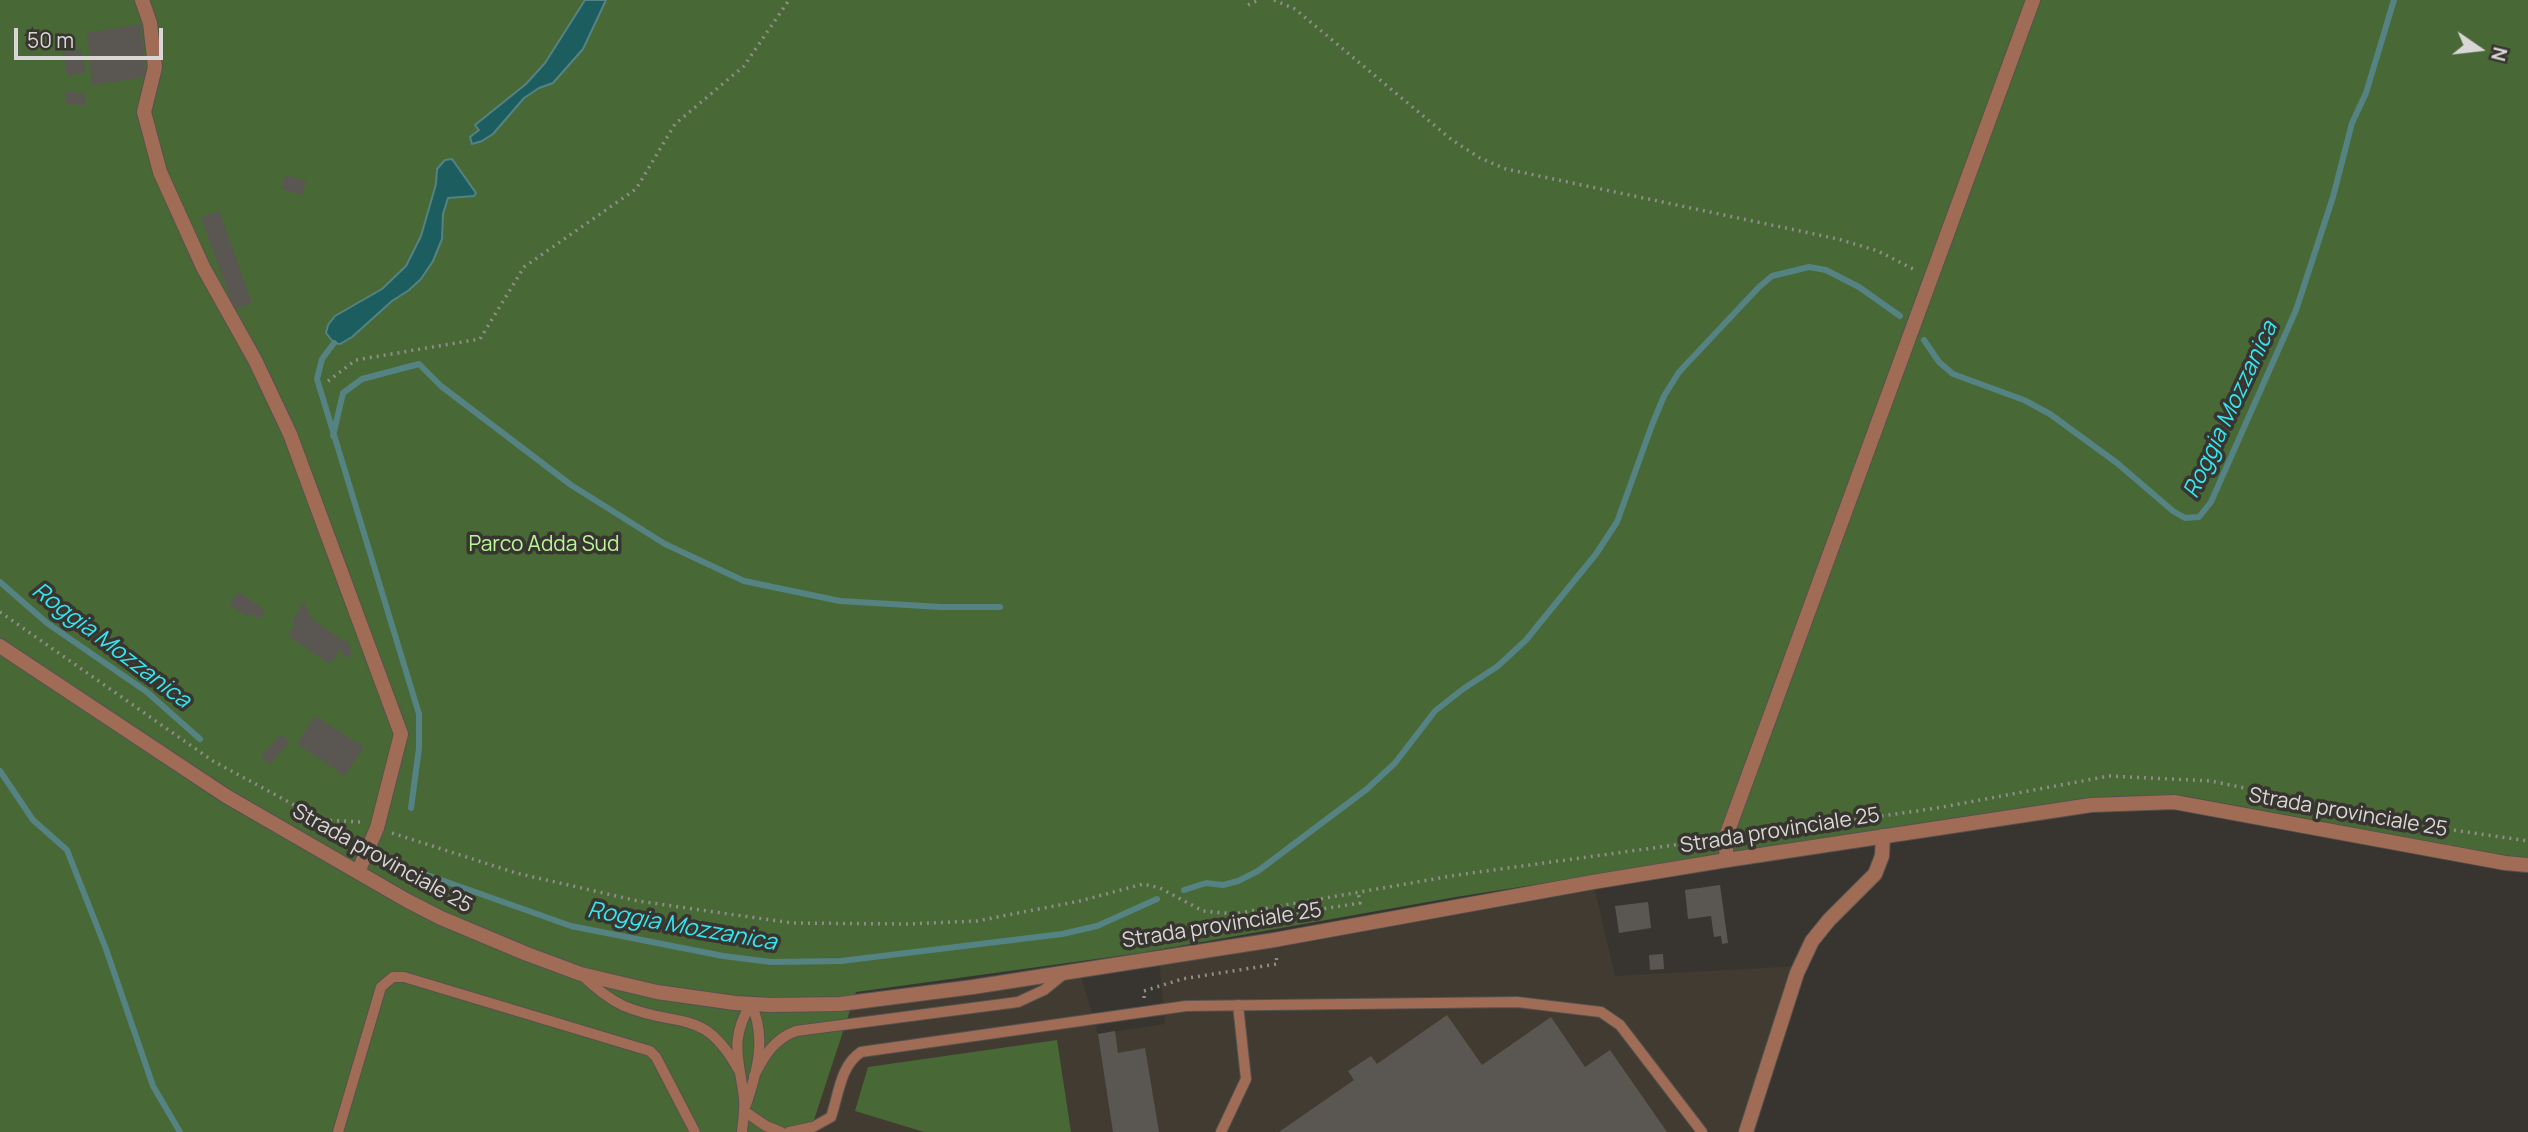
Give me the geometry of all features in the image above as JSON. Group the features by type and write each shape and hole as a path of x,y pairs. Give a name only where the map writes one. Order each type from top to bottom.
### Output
{"street":[{"path":"142,0 150,23 155,67 144,112 160,172 203,267 255,360 290,435 401,734 377,828 358,872"},
{"path":"1727,860 1725,839 2034,0"},
{"name":"Strada provinciale 25","path":"0,646 226,796 441,918 581,974 657,992 751,1004 805,1005 875,1001 1274,940 1727,860 2091,805 2174,803 2528,865"},
{"path":"1746,1132 1800,966 1812,941 1829,919 1875,874 1882,856 1883,836"}],"lane":[{"path":"754,1076 769,1049 787,1034 796,1031 1018,1002 1044,990 1067,972"},
{"path":"581,974 596,989 624,1006 683,1020 711,1033 721,1042 738,1069"},
{"path":"338,1132 381,987 393,977 404,977 650,1051 695,1132"},
{"path":"789,1132 811,1130 831,1116 843,1074 851,1059 861,1052 1186,1006 1517,1002 1601,1012 1620,1026 1702,1132"},
{"path":"751,1004 739,1032 736,1053 744,1111 766,1126 781,1132"},
{"path":"742,1132 744,1111 759,1058 760,1031 751,1004"},
{"path":"1221,1132 1246,1079 1238,1005"}],"path":[{"path":"328,381 356,360 481,339 524,267 636,189 676,124 744,66 789,0"},
{"path":"1248,5 1259,0"},
{"path":"1275,0 1295,9 1451,140 1480,158 1506,169 1838,239 1878,251 1931,279"},
{"path":"0,612 213,761 322,820 361,822 516,873 638,901 792,923 907,924 977,921 1019,915 1143,884 1160,888 1203,911 1234,914 1457,876 1937,808 2109,776 2211,781 2426,826 2528,841"}],"shaded area":[{"path":"1593,882 1615,976 1800,966 1746,1132 311,1132 772,1013 1081,976 1098,1034 1165,1024 1159,959"}],"green space":[{"name":"Parco Adda Sud","path":"0,0 2528,0 2528,858 2179,795 2089,798 1456,897 1140,953 856,992 810,1132 0,1132"},
{"path":"1057,1040 1071,1132 924,1132 855,1111 868,1067"}],"water":[{"path":"585,0 606,0 583,49 553,83 524,98 493,134 472,144 470,137 479,130 475,125 526,84 545,63"},
{"path":"452,159 476,193 474,196 448,198 443,214 442,239 433,261 421,279 409,290 392,301 352,337 340,344 334,343 326,333 335,316 382,289 406,266 421,236 436,184 437,169 445,160"}],"building":[{"path":"141,24 146,77 92,85 87,33"},
{"path":"81,49 86,72 67,76 63,53"},
{"path":"66,92 85,93 85,105 65,104"},
{"path":"285,175 306,181 302,195 281,189"},
{"path":"219,210 252,303 234,309 201,217"},
{"path":"238,592 266,610 259,619 250,613 248,617 229,605"},
{"path":"304,602 312,619 348,641 352,655 345,658 341,648 330,664 288,636 295,624 292,621"},
{"path":"315,716 364,747 345,776 297,744"},
{"path":"281,734 290,742 270,764 261,756"},
{"path":"1720,885 1728,943 1722,944 1721,936 1714,937 1711,916 1688,919 1685,890"},
{"path":"1648,902 1651,928 1619,933 1615,906"},
{"path":"1663,954 1664,969 1650,970 1649,955"},
{"path":"1447,1015 1482,1065 1551,1017 1585,1067 1610,1050 1667,1132 1279,1132 1354,1080 1348,1071 1371,1056 1377,1064"},
{"path":"1115,1031 1118,1053 1145,1048 1159,1132 1113,1132 1098,1034"}],"waterway":[{"name":"Roggia Mozzanica","path":"1924,340 1939,362 1953,374 2024,400 2050,414 2117,463 2173,511 2185,518 2199,517 2211,502 2296,310 2333,197 2352,123 2366,93 2394,0"},
{"name":"Roggia Mozzanica","path":"1184,890 1206,883 1223,885 1258,871 1367,789 1395,763 1435,711 1498,666 1526,640 1596,554 1617,522 1652,425 1664,396 1679,372 1772,276 1809,267 1826,270 1859,287 1900,316"},
{"path":"334,343 322,359 317,379 419,714 419,748 411,808"},
{"path":"333,436 343,393 362,379 419,364 441,386 571,485 665,544 744,581 840,601 941,607 1000,607"},
{"name":"Roggia Mozzanica","path":"0,582 47,623 147,692 200,739"},
{"path":"0,771 33,820 67,850 106,949 153,1086 180,1132"},
{"name":"Roggia Mozzanica","path":"413,870 571,926 723,956 771,962 841,961 1062,934 1097,926 1157,899"}]}
